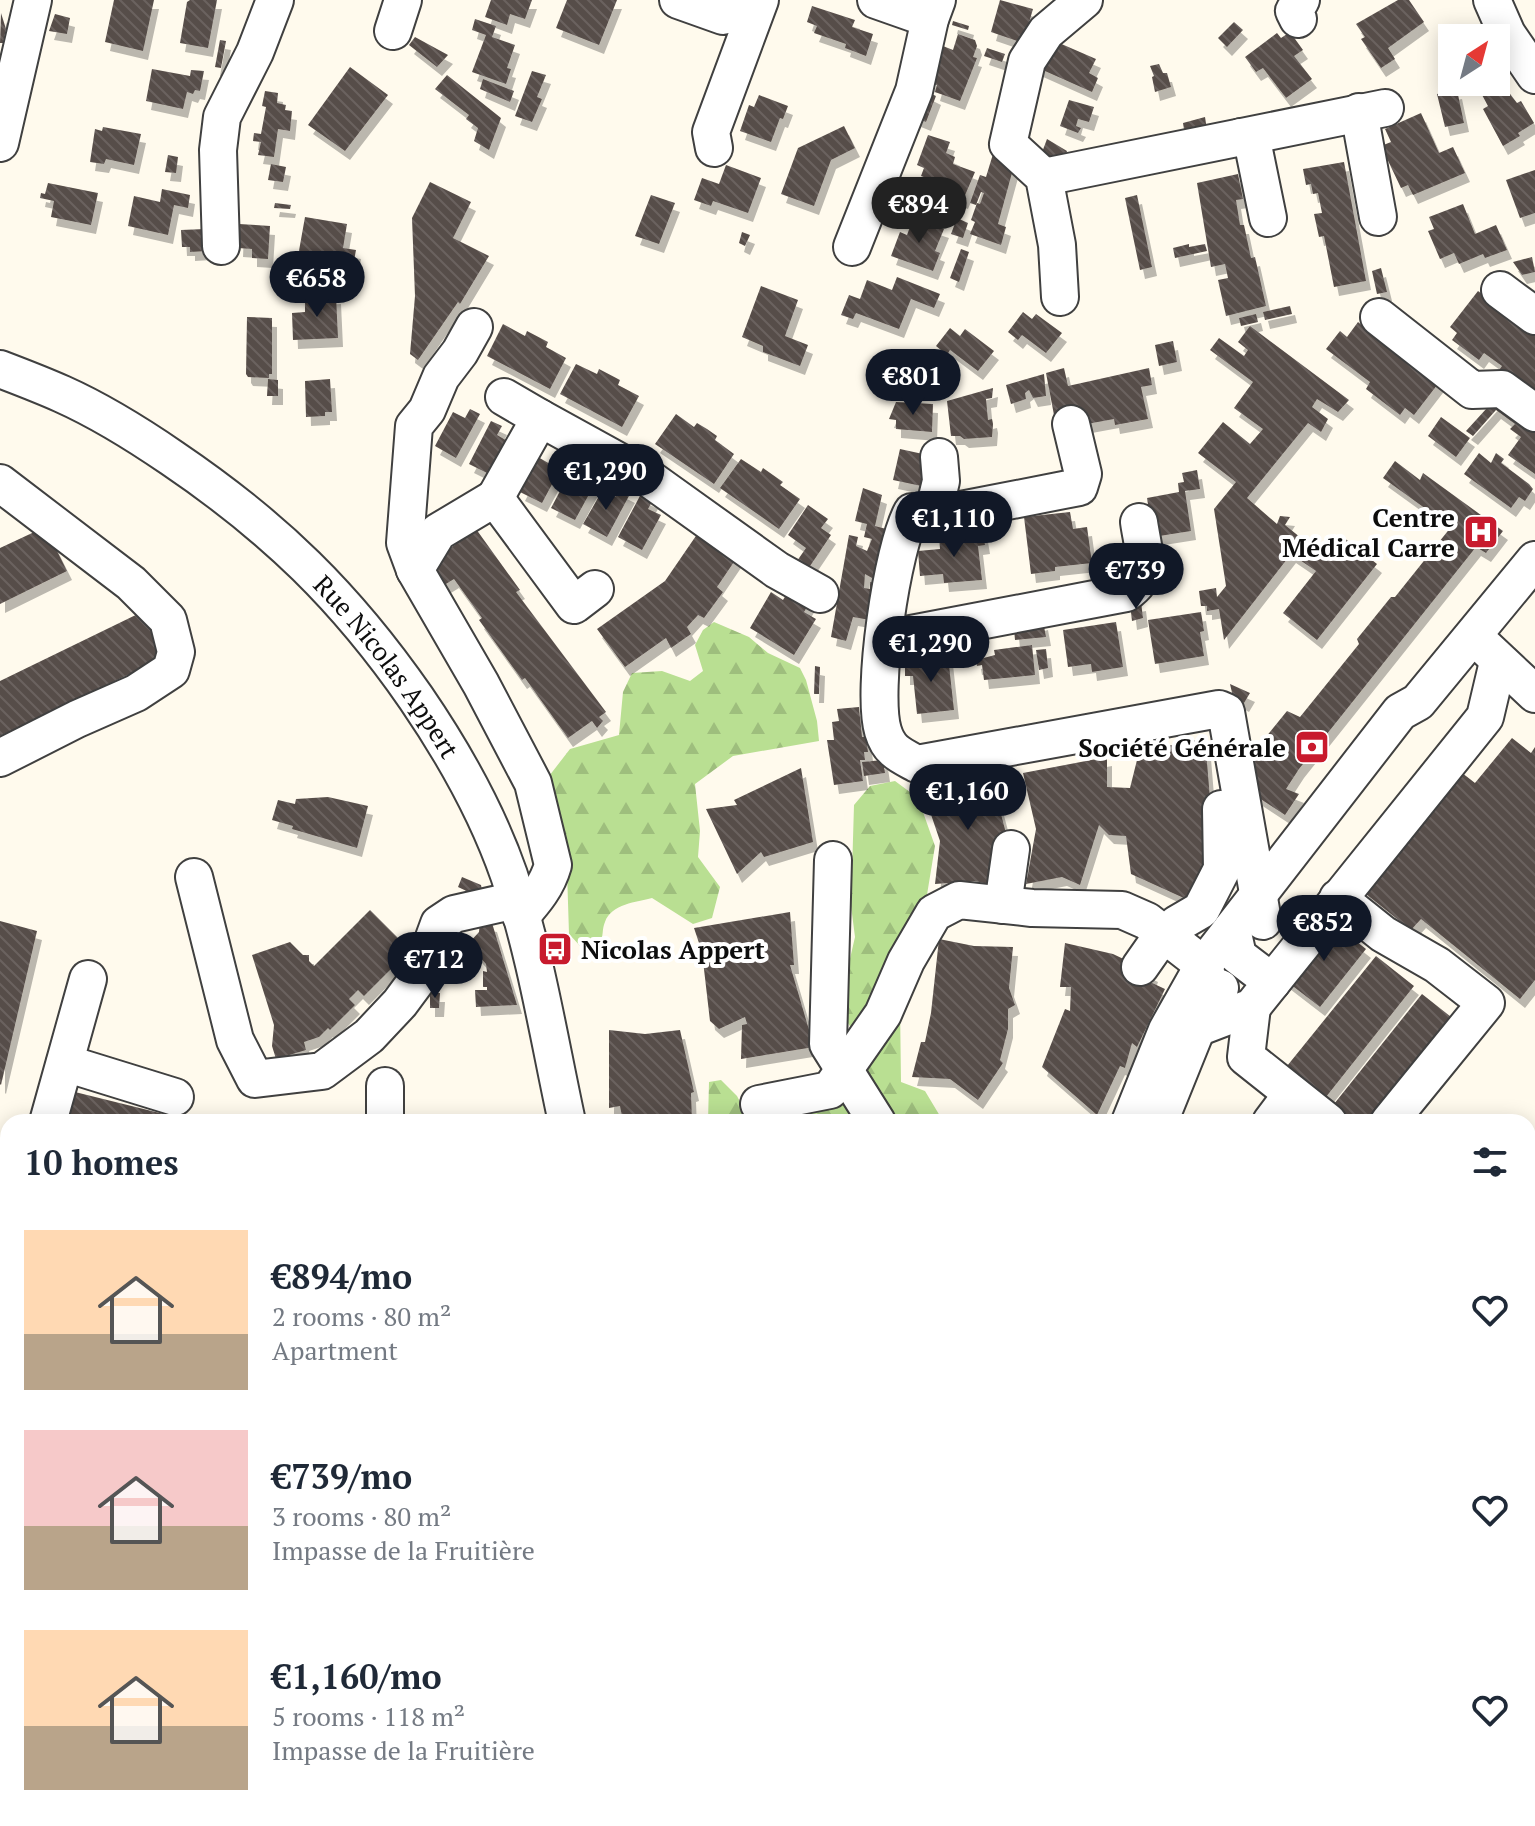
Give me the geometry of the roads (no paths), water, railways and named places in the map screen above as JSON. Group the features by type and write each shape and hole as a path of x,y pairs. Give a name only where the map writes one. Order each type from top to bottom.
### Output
{"street":[{"path":"0,143 33,0"},
{"path":"221,246 218,150 222,117 255,52 275,0"},
{"path":"678,0 723,16 736,7 739,0"},
{"path":"714,148 711,132 760,0"},
{"path":"852,247 914,91 934,9 876,0"},
{"path":"1060,297 1057,245 1044,177 1008,144 1027,61 1046,32 1084,0"},
{"path":"1492,0 1507,34 1535,74"},
{"path":"1508,0 1535,44"},
{"path":"1044,177 1372,110 1378,217"},
{"path":"1241,137 1253,145 1268,218"},
{"path":"1500,290 1535,316"},
{"path":"1379,317 1472,390 1502,389 1535,413"},
{"path":"194,877 235,1040 255,1079 322,1071 369,1036 400,1003 420,976 439,924 454,914 515,896 549,878 553,865 533,783 481,684 418,543 414,426 427,410 441,377 474,327"},
{"name":"Rue Nicolas Appert","path":"0,369 62,394 133,432 223,492 273,533 328,587 391,663 461,770 515,896 531,948 565,1114"},
{"path":"504,397 647,477 777,570 820,594"},
{"path":"418,543 495,498 540,418"},
{"path":"919,518 1079,487 1083,474 1071,424"},
{"path":"939,457 941,481 919,518 892,583 878,690 883,731 895,753 917,764 1219,709 1226,712 1258,912 1262,994 1246,1057 1282,1108 1302,1114"},
{"path":"0,483 131,583 168,620 176,652 171,670 136,693 0,758"},
{"path":"495,498 574,605 595,589"},
{"path":"885,639 1126,593 1139,584 1145,569 1139,522"},
{"path":"1133,1114 1167,1030 1209,980 1400,712 1418,702 1535,560"},
{"path":"1472,633 1498,662 1535,694"},
{"path":"1197,1028 1262,994 1485,717 1498,662"},
{"path":"1140,967 1177,924 1201,910 1222,869 1221,809"},
{"path":"1003,905 1011,849"},
{"path":"833,860 828,1044 872,1114"},
{"path":"1338,898 1383,934 1437,965 1486,1003 1396,1114"},
{"path":"759,1104 830,1090 883,1014 906,961 934,913 959,900 1122,910 1147,921 1166,935 1209,980"},
{"path":"1258,912 1298,948"},
{"path":"50,1114 88,979"},
{"path":"1162,1114 1197,1028 1209,980"},
{"path":"65,1063 175,1097"},
{"path":"385,1086 385,1114"}],"place":[{"name":"Centre Médical Carre","path":"1481,532"},
{"name":"Société Générale","path":"1312,747"},
{"name":"Nicolas Appert","path":"555,949"}]}
